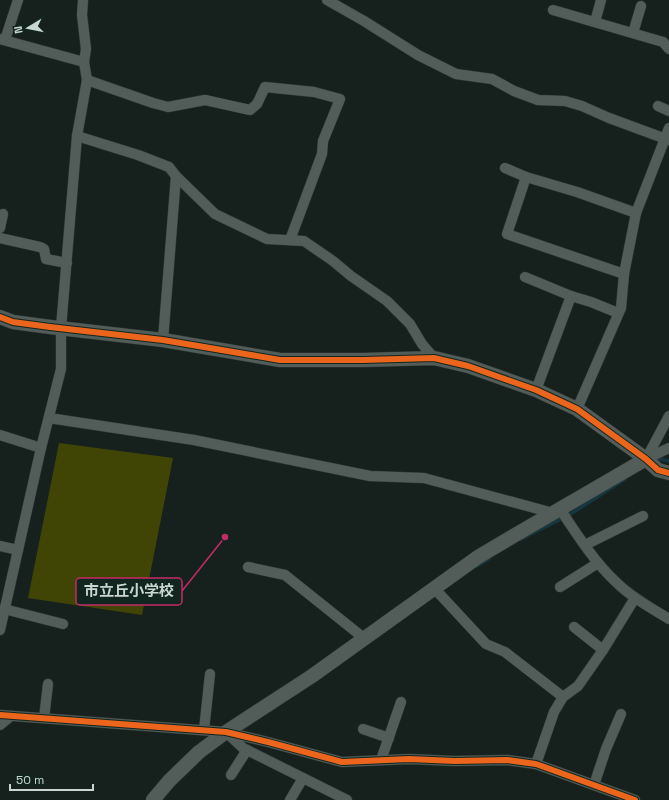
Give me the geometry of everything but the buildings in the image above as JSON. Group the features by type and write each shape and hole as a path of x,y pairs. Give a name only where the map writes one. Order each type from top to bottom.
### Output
{"street":[{"path":"18,0 3,40 84,62"},
{"path":"0,630 2,615 41,448 61,369 61,328 77,136 87,80 84,62 86,49 82,15 84,0"},
{"path":"327,0 418,55 456,74 492,79 514,91 538,100 565,101 582,106 609,118 667,139"},
{"path":"595,22 601,0"},
{"path":"633,33 641,6"},
{"path":"553,10 663,42 669,49"},
{"path":"87,80 168,107 205,100 250,110 257,104 265,87 314,92 340,99 323,140 322,154 290,240"},
{"path":"658,106 669,111"},
{"path":"577,409 620,308 624,274 636,213 667,139 669,128"},
{"path":"77,136 138,155 168,167 215,214 267,239 304,241 387,301 410,324 422,344 434,358"},
{"path":"505,168 526,177 577,192 636,213"},
{"path":"163,340 176,176"},
{"path":"526,177 507,234 624,274"},
{"path":"0,228 3,214"},
{"path":"0,238 40,247 44,249 46,259 67,263"},
{"path":"525,277 618,313"},
{"path":"536,390 571,296"},
{"path":"0,317 13,322 163,340 280,360 434,358 468,366 536,390 577,409 655,466"},
{"path":"655,466 669,416"},
{"path":"49,418 194,440 370,476 424,478 561,514 598,563 616,582 635,598 669,619"},
{"path":"0,435 41,448"},
{"path":"153,800 169,781 199,752 226,732 312,676 365,639 478,557 510,538 655,466 669,448"},
{"path":"585,545 643,516"},
{"path":"0,546 18,550"},
{"path":"560,587 598,563"},
{"path":"248,567 285,575 365,639"},
{"path":"434,588 486,644 505,652 563,697"},
{"path":"536,764 554,712 563,697 578,686 603,650 635,598"},
{"path":"2,615 63,624"},
{"path":"574,627 603,650"},
{"path":"204,730 210,674"},
{"path":"44,718 48,684"},
{"path":"381,760 401,702"},
{"path":"594,785 606,748 621,714"},
{"path":"0,715 226,732 342,762 409,759 455,761 507,760 536,764 635,800"},
{"path":"0,725 11,716"},
{"path":"363,729 389,738"},
{"path":"226,732 243,748 347,800"},
{"path":"231,775 247,750"},
{"path":"290,800 303,778"}],"green space":[{"path":"59,443 173,458 142,615 28,598"}],"waterway":[{"path":"654,462 660,459 669,461"},
{"path":"521,539 569,515 625,479"},
{"path":"477,566 490,558"}],"cycle path":[{"path":"0,317 13,322 163,340 280,360 434,358 468,366 536,390 577,409 646,459 658,470 669,473"},
{"path":"0,715 226,732 342,762 409,759 455,761 507,760 536,764 635,800"}],"place":[{"name":"市立丘小学校","path":"225,537"}]}
